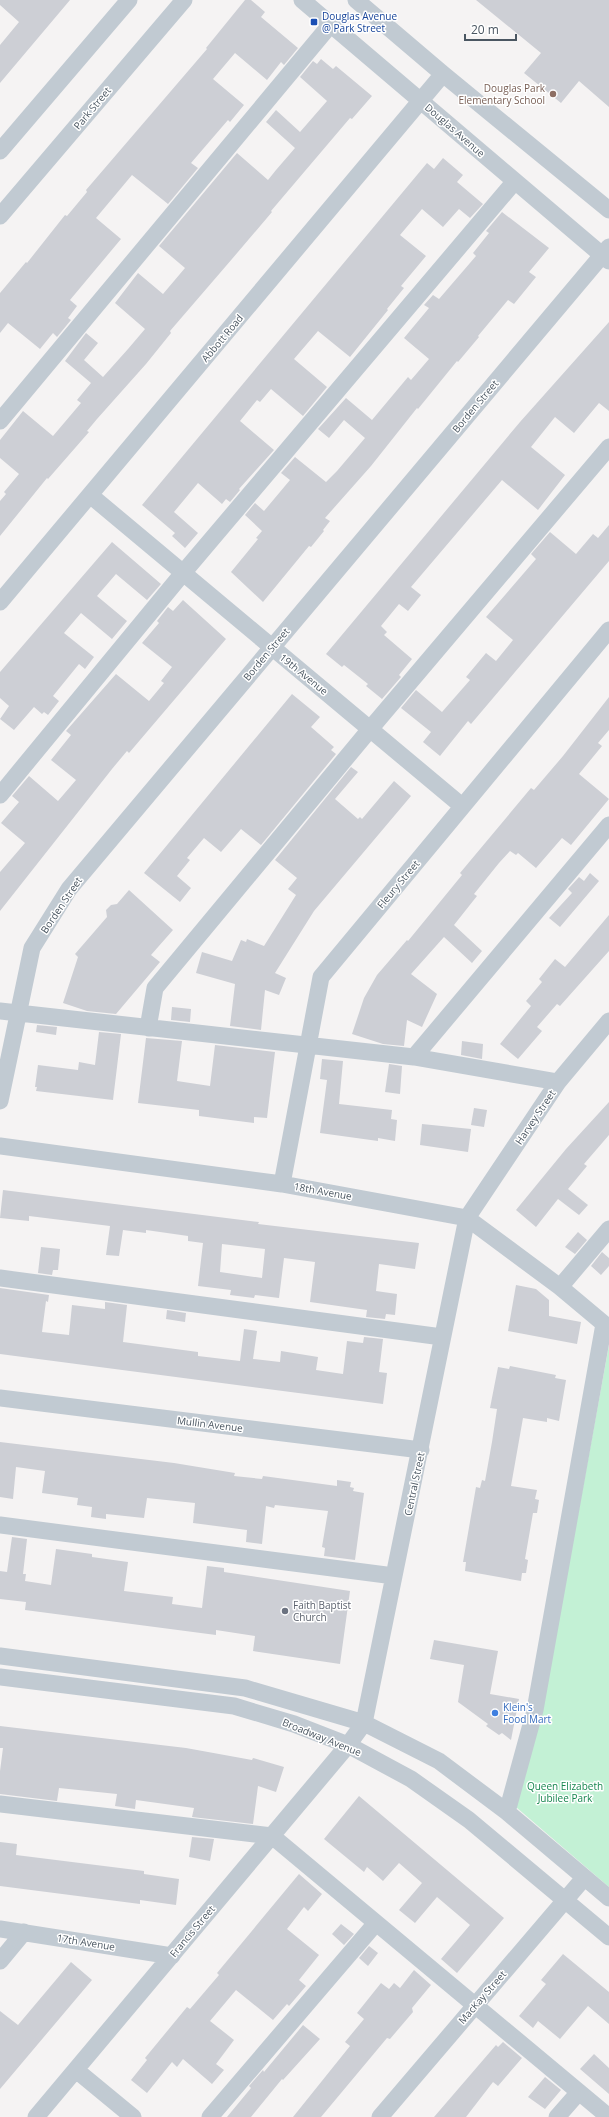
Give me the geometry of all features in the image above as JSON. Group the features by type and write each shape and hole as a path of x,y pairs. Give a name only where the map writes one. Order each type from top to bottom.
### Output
{"street":[{"path":"0,150 129,0"},
{"name":"Park Street","path":"0,216 184,0"},
{"name":"Douglas Avenue","path":"302,0 515,181 607,254"},
{"path":"356,0 443,74 609,210"},
{"path":"0,421 331,24"},
{"name":"Abbott Road","path":"0,602 443,74"},
{"path":"0,795 183,573 515,181"},
{"name":"Borden Street","path":"0,1101 32,948 69,889 271,647 607,254"},
{"path":"148,1028 155,988 371,728 609,447"},
{"name":"19th Avenue","path":"90,495 271,647 371,728 462,806"},
{"name":"Fleury Street","path":"282,1184 321,977 609,630"},
{"path":"414,1058 609,824"},
{"path":"0,1011 414,1058 558,1082"},
{"name":"Harvey Street","path":"467,1218 558,1082 609,1021"},
{"name":"18th Avenue","path":"0,1146 282,1184 467,1218 560,1287 606,1326"},
{"name":"Central Street","path":"348,1745 364,1723 467,1218"},
{"path":"560,1287 609,1229"},
{"path":"0,1278 442,1337"},
{"path":"507,1812 535,1710 606,1326"},
{"name":"Mullin Avenue","path":"0,1398 420,1450"},
{"path":"0,1525 394,1576"},
{"path":"0,1656 245,1688 364,1723 439,1761 507,1812 609,1898"},
{"path":"93,1689 97,1668"},
{"name":"Broadway Avenue","path":"0,1677 234,1706 294,1724 348,1745 411,1779 469,1820 609,1937"},
{"name":"Francis Street","path":"36,2117 348,1745"},
{"path":"0,1804 272,1836 609,2117"},
{"name":"MacKay Street","path":"380,2117 584,1878"},
{"path":"210,2117 376,1923"},
{"name":"17th Avenue","path":"0,1929 172,1956"},
{"path":"0,1961 24,1932"},
{"path":"76,2070 133,2117"},
{"path":"557,2117 579,2092"}],"green space":[{"name":"Queen Elizabeth Jubilee Park","path":"609,1345 609,1887 516,1807 542,1711"}],"building":[{"path":"0,0 70,0 0,83 0,45 19,22 0,5"},
{"path":"245,0 251,0 265,12 261,17 298,48 284,65 281,62 267,80 235,53 213,79 244,105 230,122 228,120 191,163 198,168 168,204 132,175 96,218 121,239 70,300 77,306 68,318 71,320 57,337 53,333 40,349 8,323 0,333 0,293 26,262 27,263 65,215 67,216 87,192 86,190 207,49 206,48"},
{"path":"476,0 609,0 609,107 579,81 561,103 524,73 541,53"},
{"path":"321,59 333,69 336,66 372,96 352,119 350,118 271,211 272,212 170,331 171,333 146,364 97,419 87,431 89,432 48,479 47,478 0,536 0,501 6,494 4,492 19,474 0,458 0,440 23,411 53,436 81,403 77,400 91,383 65,361 86,333 98,343 84,360 103,377 145,329 115,303 138,273 163,294 185,268 159,246 237,153 268,180 295,148 266,122 276,110 300,132 327,101 300,77 313,61 317,64"},
{"path":"443,158 463,175 457,182 483,204 470,218 459,209 443,227 422,209 400,235 426,256 401,286 404,288 350,357 318,331 294,359 327,387 303,416 271,389 260,402 257,400 240,421 274,450 239,489 240,490 230,502 226,499 222,504 198,483 174,512 198,533 185,548 172,536 175,533 142,505 427,163 434,169"},
{"path":"502,212 549,248 529,272 536,277 514,304 508,300 458,362 457,361 418,409 417,408 371,466 325,518 330,521 323,530 324,531 311,547 309,546 263,602 231,572 258,539 256,538 262,531 245,515 255,503 264,511 290,480 281,473 295,457 326,482 365,438 344,420 329,438 318,429 346,398 372,420 408,377 411,380 429,359 404,338 429,308 424,305 433,295 439,299 476,256 473,253 489,233 486,231"},
{"path":"609,322 609,411 599,403 574,433 555,417 531,447 565,475 538,510 502,480 411,587 421,595 408,611 399,604 381,626 387,632 384,635 412,659 399,675 401,677 382,699 366,686 368,684 344,665 342,667 326,654 520,422"},
{"path":"609,525 609,561 471,724 468,721 440,756 423,742 431,732 401,708 416,690 442,712 470,680 466,677 486,653 496,661 513,640 486,617 536,559 531,554 550,532 576,554 593,534 598,538"},
{"path":"112,542 161,584 147,600 116,574 97,596 127,621 112,639 81,613 64,633 94,657 85,669 79,664 53,696 59,701 48,715 44,712 42,714 34,707 14,730 0,719 9,706 0,698 0,672"},
{"path":"183,600 226,639 129,753 127,751 112,769 0,911 0,872 25,843 1,823 19,802 12,796 29,776 58,801 76,780 51,760 71,735 66,731 116,674 149,701 164,683 161,681 172,667 142,643 159,623 157,621 168,607 173,611"},
{"path":"292,694 320,717 311,727 334,747 331,750 336,754 261,845 241,829 221,852 204,838 187,858 190,860 177,876 191,888 180,902 144,873"},
{"path":"609,697 609,730 598,743 602,746 579,774 609,799 571,845 562,838 536,868 518,853 516,855 510,851 499,863 474,894 477,896 454,925 482,951 472,963 444,937 411,974 437,994 422,1027 407,1020 404,1046 383,1044 352,1034 364,998 377,975 407,940 408,941 462,875 460,873 531,788 534,790 563,756"},
{"path":"351,767 358,772 335,799 358,819 360,817 362,819 394,781 411,796 314,911 275,973 286,978 279,995 265,990 261,1030 230,1026 235,984 196,973 202,952 232,961 241,940 246,942 247,939 264,946 296,895 288,889 297,878 275,860"},
{"path":"590,873 599,881 560,927 549,918 572,893 568,889 579,877 584,881"},
{"path":"129,890 173,930 151,955 160,962 116,1014 87,1011 63,1003 78,957 75,954 107,917 106,910 111,905 117,904"},
{"path":"609,915 609,951 560,1006 557,1004 537,1027 542,1031 518,1059 500,1044 531,1006 526,1001 542,982 539,979 555,959 565,967"},
{"path":"172,1007 191,1009 190,1022 171,1020"},
{"path":"37,1025 57,1027 56,1035 36,1032"},
{"path":"99,1032 121,1034 113,1100 36,1091 37,1087 35,1087 38,1065 78,1070 79,1062 95,1065"},
{"path":"146,1038 182,1041 177,1081 210,1086 215,1045 275,1052 267,1118 254,1117 254,1123 199,1116 199,1110 138,1103"},
{"path":"462,1041 483,1044 482,1059 461,1055"},
{"path":"322,1059 343,1061 339,1104 392,1110 391,1119 397,1120 395,1141 378,1138 378,1141 320,1133 327,1080 320,1079"},
{"path":"389,1064 402,1066 400,1094 385,1092"},
{"path":"609,1102 609,1135 584,1164 587,1166 568,1189 588,1205 579,1215 558,1199 536,1227 516,1210 566,1149"},
{"path":"474,1108 487,1110 484,1127 471,1125"},
{"path":"422,1124 471,1129 468,1152 420,1145"},
{"path":"3,1190 259,1222 258,1224 419,1243 415,1269 379,1264 376,1291 397,1294 395,1315 386,1314 385,1319 366,1317 367,1310 310,1302 315,1262 284,1258 279,1298 255,1295 254,1298 230,1295 231,1290 198,1286 203,1243 188,1241 188,1236 146,1230 146,1233 123,1230 119,1256 106,1255 110,1226 29,1216 29,1221 0,1218","holes":["222,1244 265,1249 262,1278 220,1272"]},
{"path":"578,1232 587,1240 575,1254 565,1247"},
{"path":"41,1247 60,1249 58,1270 53,1270 52,1275 38,1273"},
{"path":"602,1252 609,1258 609,1266 601,1275 591,1266"},
{"path":"516,1285 536,1289 549,1300 549,1316 581,1322 577,1344 508,1331"},
{"path":"0,1288 49,1295 48,1302 46,1301 42,1332 69,1335 72,1305 105,1309 105,1302 127,1305 123,1342 198,1352 198,1356 240,1361 244,1329 257,1331 253,1359 280,1362 281,1351 318,1357 316,1370 343,1374 347,1341 363,1343 364,1337 383,1339 379,1372 387,1373 383,1404 0,1354"},
{"path":"167,1310 186,1313 185,1322 166,1319"},
{"path":"510,1366 556,1375 555,1378 566,1380 559,1421 547,1418 547,1422 523,1418 511,1486 537,1490 535,1499 539,1500 537,1513 533,1513 525,1559 528,1560 526,1573 522,1573 521,1581 465,1571 466,1562 463,1562 476,1487 480,1488 482,1480 485,1481 492,1442 497,1409 490,1408 498,1367 509,1369"},
{"path":"0,1442 174,1463 235,1473 234,1476 262,1479 263,1476 337,1486 337,1480 351,1482 350,1487 354,1488 353,1491 364,1493 355,1560 324,1556 325,1548 322,1547 328,1511 275,1505 274,1508 266,1506 262,1544 246,1542 247,1530 193,1523 195,1503 147,1498 144,1518 106,1514 106,1519 91,1517 92,1507 77,1505 78,1498 42,1493 45,1471 16,1467 13,1499 0,1497"},
{"path":"12,1537 27,1539 23,1574 26,1574 25,1581 51,1585 56,1549 92,1554 92,1557 128,1562 124,1591 173,1597 172,1604 202,1608 207,1566 224,1568 224,1572 350,1591 340,1664 253,1651 255,1636 216,1630 216,1635 25,1610 26,1602 0,1599 0,1571 7,1572"},
{"path":"434,1640 498,1651 490,1694 519,1699 511,1740 502,1733 499,1735 486,1726 488,1724 458,1702 464,1665 430,1659"},
{"path":"0,1726 186,1748 252,1760 253,1758 284,1767 276,1792 258,1786 253,1824 192,1817 194,1808 136,1800 135,1809 115,1806 117,1794 59,1788 57,1801 0,1794 0,1771 3,1748 0,1748"},
{"path":"359,1796 504,1918 457,1973 441,1959 470,1925 437,1897 415,1923 399,1910 422,1883 399,1863 383,1881 367,1867 364,1872 324,1839"},
{"path":"192,1837 214,1839 210,1861 189,1857"},
{"path":"0,1842 17,1844 16,1855 144,1871 144,1874 179,1879 176,1905 140,1900 140,1904 0,1886"},
{"path":"299,1874 322,1894 308,1911 304,1907 287,1929 319,1955 299,1980 306,1986 289,2006 287,2004 273,2020 236,1990 210,2021 234,2040 216,2064 224,2070 212,2084 183,2059 177,2067 172,2062 147,2093 131,2080 147,2060 145,2058 187,2007 190,2009 219,1975 217,1973"},
{"path":"341,1924 354,1934 344,1945 332,1934"},
{"path":"369,1946 378,1953 368,1966 359,1958"},
{"path":"563,1954 609,1992 609,2024 588,2006 560,2039 538,2021 533,2028 519,2016 546,1984 541,1980"},
{"path":"71,1962 92,1980 0,2089 0,2011 18,2025"},
{"path":"414,1970 431,1985 412,2008 413,2012 390,2039 387,2038 321,2117 293,2117 350,2046 345,2042 364,2019 357,2013 381,1983 389,1989 394,1983 400,1988"},
{"path":"303,2025 320,2039 283,2080 282,2079 251,2117 227,2117 251,2088 249,2086 263,2070 264,2072"},
{"path":"503,2042 522,2058 498,2086 493,2082 466,2117 434,2117 496,2045 498,2047"},
{"path":"594,2054 609,2068 609,2094 580,2069"},
{"path":"545,2077 561,2090 545,2109 528,2097"}],"place":[{"name":"Douglas Avenue @ Park Street","path":"314,22"},
{"name":"Douglas Park Elementary School","path":"553,94"},
{"name":"Faith Baptist Church","path":"285,1611"},
{"name":"Klein's Food Mart","path":"495,1713"}]}
